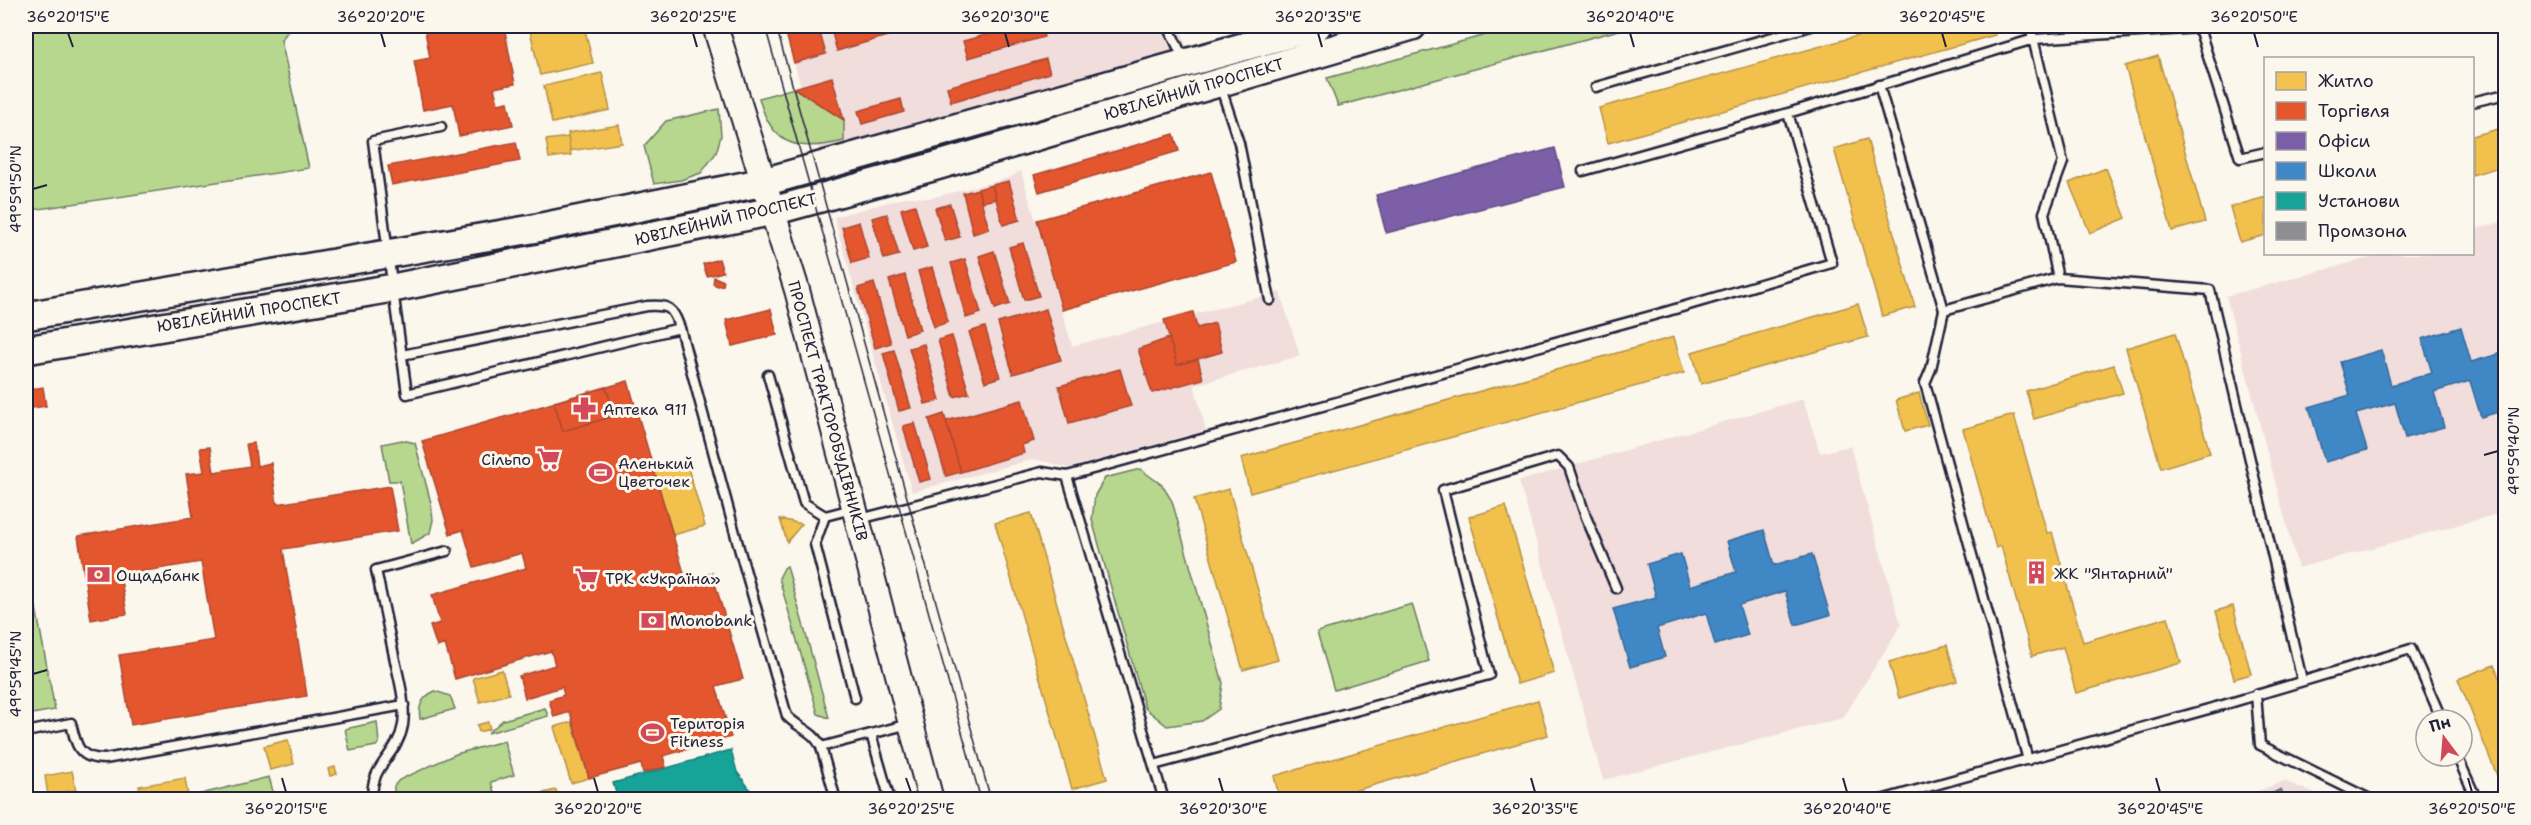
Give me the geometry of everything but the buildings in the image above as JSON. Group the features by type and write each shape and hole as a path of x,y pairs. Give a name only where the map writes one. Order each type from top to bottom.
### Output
{"main road":[{"name":"ПРОСПЕКТ ТРАКТОРОБУДІВНИКІВ","path":"715,26 804,317 854,515 931,800"},
{"name":"ЮВІЛЕЙНИЙ ПРОСПЕКТ","path":"26,350 393,288 773,211 936,166 1209,68 1317,26"},
{"name":"ЮВІЛЕЙНИЙ ПРОСПЕКТ","path":"26,316 543,227 764,182 1209,68 1412,26"}],"lane":[{"path":"1168,26 1209,68 1239,143 1269,300"},
{"path":"1596,87 1811,26"},
{"path":"2030,26 2063,162 2044,213 2058,278"},
{"path":"1583,171 1788,113 2034,39 2199,28 2240,158 2264,152"},
{"path":"1879,85 1944,310 1931,369 1925,383 2028,760"},
{"path":"2474,102 2505,94"},
{"path":"768,375 804,503 825,516 854,515 1042,472 1067,476 1665,312 1832,263 1788,113"},
{"path":"441,127 373,141 407,394 680,328"},
{"path":"1944,310 2058,278 2210,290 2302,680"},
{"path":"402,355 647,306 663,305 671,309 680,328 784,708 792,722 814,735 821,747 836,800"},
{"path":"1154,765 1489,675 1443,490 1558,456 1569,467 1586,517 1616,588"},
{"path":"1067,476 1164,800"},
{"path":"825,516 814,544 855,698"},
{"path":"373,800 371,787 377,769 396,746 404,705 376,570 447,551"},
{"path":"1881,800 2028,760 2411,649 2437,708"},
{"path":"2256,694 2260,745 2372,800"},
{"path":"26,732 71,723 76,743 83,754 91,759 105,759 404,705"},
{"path":"821,747 910,724"},
{"path":"872,734 890,800"},
{"path":"2462,768 2475,796"}],"shaded area":[{"path":"784,26 1180,26 1186,46 819,151"},
{"path":"1021,171 1072,346 1280,292 1300,356 1194,385 1206,430 1069,468 1034,459 912,492 834,217 907,197 931,198 1009,178"},
{"path":"2505,221 2505,512 2298,568 2226,296 2380,255 2474,255 2474,230"},
{"path":"1803,399 1820,453 1850,446 1901,625 1843,718 1603,780 1519,481"},
{"path":"2284,781 2328,799 2236,800"}],"green space":[{"path":"26,26 296,26 291,27 281,40 309,168 26,211"},
{"path":"1519,26 1634,26 1338,106 1327,78"},
{"path":"794,88 844,120 844,141 813,146 800,145 779,136 764,114 759,98"},
{"path":"719,109 721,136 716,153 701,173 681,180 654,184 644,146 666,121"},
{"path":"402,440 415,443 431,503 433,520 430,533 411,544 400,481 389,481 382,444"},
{"path":"1140,469 1162,485 1172,501 1223,683 1219,709 1202,721 1167,726 1145,708 1092,520 1095,495 1105,478"},
{"path":"26,554 55,710 26,715"},
{"path":"787,566 829,718 818,714 779,578"},
{"path":"1412,604 1429,661 1334,690 1317,632"},
{"path":"435,691 450,696 455,709 420,719 422,702"},
{"path":"545,708 548,716 488,733 503,720"},
{"path":"377,722 379,743 376,746 350,751 345,729"},
{"path":"504,741 514,775 491,782 496,799 394,799 394,786 399,780 456,754"},
{"path":"269,777 275,799 181,799"}],"tram line":[{"path":"765,26 981,800"},
{"path":"776,26 991,800"}],"place":[{"name":"Аптека 911","path":"585,409"},
{"name":"Сільпо","path":"549,459"},
{"name":"Аленький Цветочек","path":"600,472"},
{"name":"ЖК \"Янтарний\"","path":"2036,573"},
{"name":"Ощадбанк","path":"98,575"},
{"name":"ТРК «Україна»","path":"587,578"},
{"name":"Monobank","path":"652,620"},
{"name":"Територія Fitness","path":"652,732"}]}
